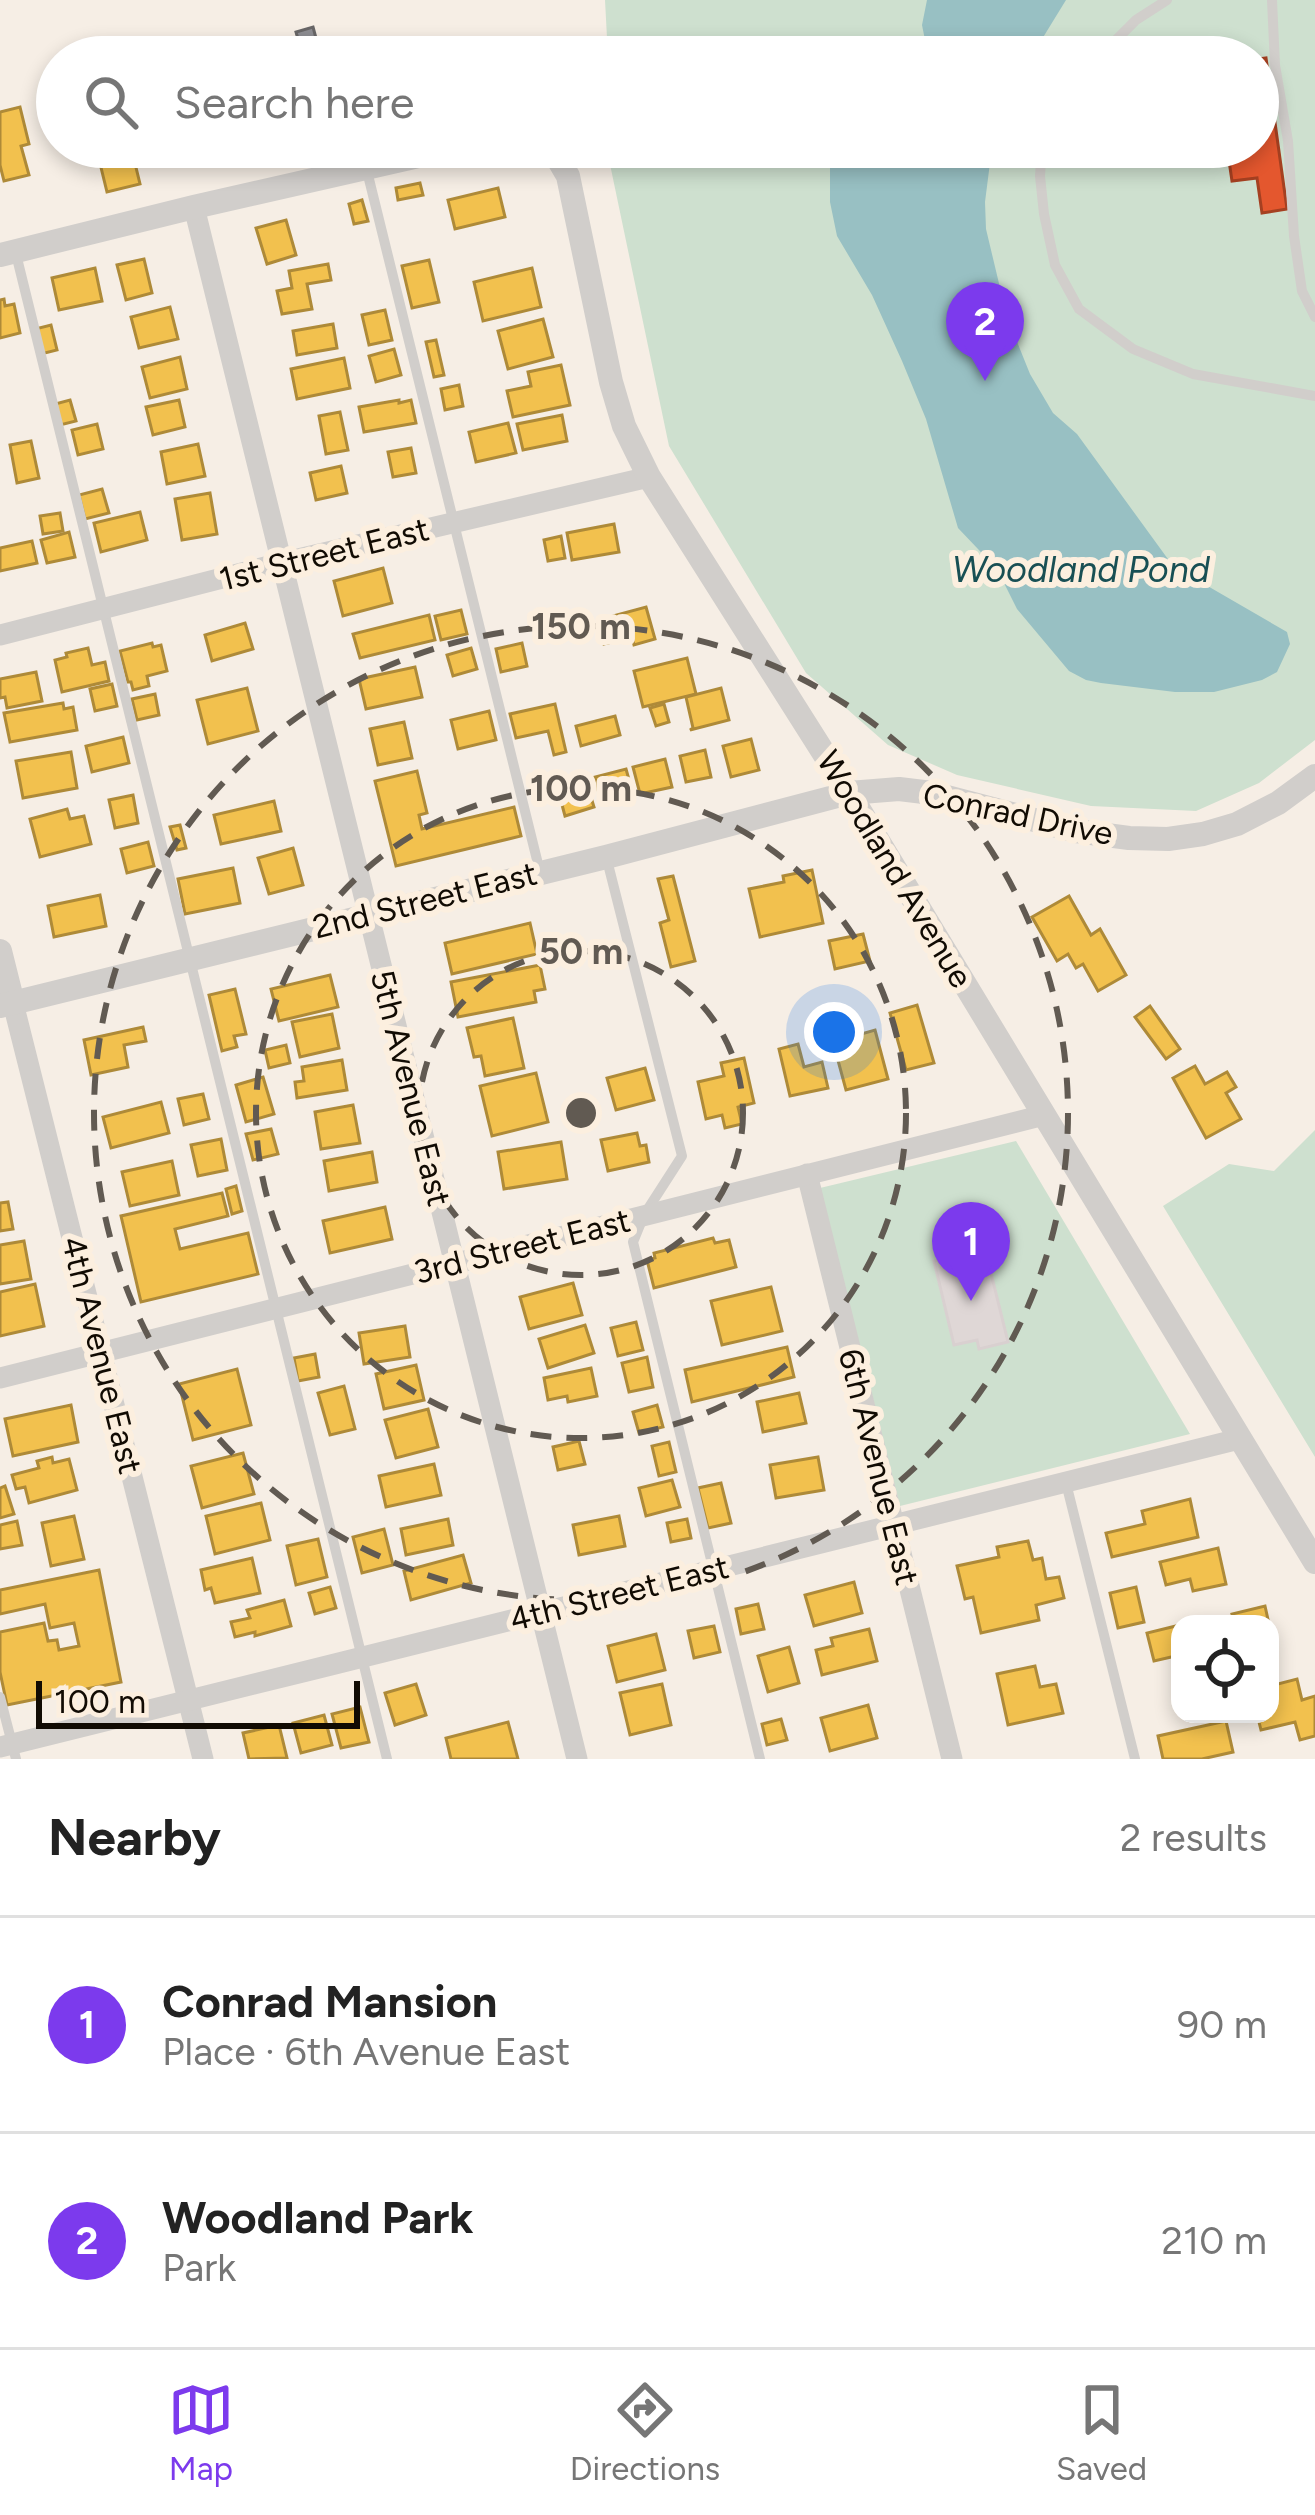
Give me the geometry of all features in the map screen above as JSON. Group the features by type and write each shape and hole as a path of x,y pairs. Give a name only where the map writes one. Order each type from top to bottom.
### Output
{"street":[{"path":"8,253 366,168"},
{"name":"Woodland Avenue","path":"563,168 610,382 624,427 650,477 850,793 1315,1562"},
{"name":"5th Avenue East","path":"194,207 577,1759"},
{"name":"1st Street East","path":"0,635 650,477"},
{"name":"Conrad Drive","path":"850,793 899,789 932,793 1076,830 1168,839 1237,824 1278,803 1315,776"},
{"name":"2nd Street East","path":"6,1004 850,793"},
{"name":"4th Avenue East","path":"0,951 6,1004 101,1353 203,1759"},
{"name":"3rd Street East","path":"0,1378 1044,1114"},
{"name":"6th Avenue East","path":"807,1174 952,1759"},
{"name":"4th Street East","path":"9,1750 362,1656 1239,1439"}],"lane":[{"path":"1120,36 1167,0"},
{"path":"1272,0 1274,36"},
{"path":"1279,92 1301,291 1315,317"},
{"path":"366,168 541,872"},
{"path":"1041,168 1054,265 1079,309 1133,349 1193,374 1315,396"},
{"path":"8,253 104,609 387,1759"},
{"path":"606,856 682,1156 644,1215 633,1242 760,1759"},
{"path":"1066,1483 1135,1759"},
{"path":"0,1697 9,1750"}],"green space":[{"path":"605,0 1315,0 1315,740 1259,783 1196,811 1091,806 957,775 888,745 806,673 669,446 611,168 1279,168 1279,36 607,36"},
{"path":"1315,1130 1315,1457 1163,1206 1229,1164 1274,1171"},
{"path":"1016,1141 1190,1434 900,1506 820,1188"}],"water":[{"path":"927,0 1066,0 1044,36 924,36"},
{"name":"Woodland Pond","path":"830,168 989,168 986,229 1007,317 1030,374 1053,413 1077,434 1173,566 1287,632 1290,644 1277,672 1214,692 1175,692 1101,683 1069,671 1017,609 997,569 958,528 926,419 872,295 837,236"}],"building: Homes":[{"path":"20,107 29,144 21,146 29,175 4,181 0,112"},
{"path":"101,168 136,168 140,184 107,192"},
{"path":"420,183 423,195 398,200 396,188"},
{"path":"498,188 505,217 455,229 448,200"},
{"path":"362,200 368,221 354,224 349,204"},
{"path":"286,220 296,255 267,264 256,228"},
{"path":"144,259 152,293 126,300 117,265"},
{"path":"429,260 439,302 412,308 402,266"},
{"path":"328,264 331,280 307,284 312,309 282,314 277,291 292,288 289,271"},
{"path":"95,268 102,301 59,310 52,278"},
{"path":"532,268 541,307 483,321 474,282"},
{"path":"4,299 5,306 14,304 20,333 0,338 0,300"},
{"path":"170,307 178,339 139,348 131,317"},
{"path":"385,310 392,340 369,345 362,315"},
{"path":"543,319 553,357 508,369 498,331"},
{"path":"333,324 337,348 297,355 293,331"},
{"path":"51,325 57,350 41,354 35,329"},
{"path":"436,340 444,375 434,377 426,342"},
{"path":"394,349 401,375 376,382 369,356"},
{"path":"180,357 187,389 150,398 142,367"},
{"path":"344,358 350,388 297,399 291,369"},
{"path":"561,365 570,405 513,417 507,391 531,386 528,372"},
{"path":"459,385 463,406 445,410 441,389"},
{"path":"70,400 76,421 60,425 55,404"},
{"path":"179,400 185,427 153,435 146,407"},
{"path":"411,400 416,423 364,432 359,407"},
{"path":"340,412 348,450 326,454 319,416"},
{"path":"562,415 567,441 523,450 517,424"},
{"path":"508,423 516,453 476,462 469,432"},
{"path":"97,424 103,449 78,455 72,430"},
{"path":"31,441 39,478 17,483 10,445"},
{"path":"198,444 205,476 167,484 161,452"},
{"path":"411,448 416,473 393,477 388,452"},
{"path":"341,466 347,493 316,500 310,473"},
{"path":"102,489 109,513 85,519 79,495"},
{"path":"210,493 217,534 182,540 175,499"},
{"path":"140,512 147,540 101,552 94,523"},
{"path":"60,513 63,531 43,534 40,516"},
{"path":"614,524 619,552 572,560 567,533"},
{"path":"69,532 75,557 47,563 41,540"},
{"path":"561,536 565,558 548,561 544,540"},
{"path":"32,541 37,563 0,571 0,548"},
{"path":"383,568 392,603 343,616 334,581"},
{"path":"646,607 655,639 634,645 632,637 604,644 598,620"},
{"path":"461,610 467,634 441,640 435,616"},
{"path":"429,615 435,640 360,658 353,634"},
{"path":"245,623 253,649 212,661 205,635"},
{"path":"152,643 153,647 161,645 167,671 147,676 149,686 133,690 120,651"},
{"path":"522,643 527,666 501,672 496,649"},
{"path":"88,648 92,665 105,662 109,681 62,692 55,660"},
{"path":"471,648 477,669 453,676 447,655"},
{"path":"687,658 696,694 643,707 634,671"},
{"path":"415,667 422,697 366,709 359,679"},
{"path":"36,672 42,701 7,708 5,697 0,698 0,679"},
{"path":"112,684 117,706 95,711 90,689"},
{"path":"247,688 258,731 208,744 197,700"},
{"path":"721,688 729,720 690,730 686,697"},
{"path":"155,694 159,715 137,720 132,699"},
{"path":"63,703 64,709 73,707 77,730 10,742 4,713"},
{"path":"555,704 566,752 554,755 548,731 516,738 510,714"},
{"path":"664,704 669,722 656,726 650,708"},
{"path":"489,711 496,740 458,749 451,720"},
{"path":"615,716 620,735 581,746 576,726"},
{"path":"404,722 412,758 378,765 370,729"},
{"path":"123,737 129,763 92,772 86,746"},
{"path":"751,739 759,770 731,777 723,746"},
{"path":"705,750 711,777 686,782 680,756"},
{"path":"71,752 77,788 23,798 16,761"},
{"path":"665,759 672,787 640,794 633,767"},
{"path":"626,769 633,794 601,802 595,777"},
{"path":"417,771 427,813 419,815 422,829 514,807 521,836 396,866 375,781"},
{"path":"585,778 594,807 565,816 557,786"},
{"path":"133,795 138,823 115,828 109,800"},
{"path":"274,801 281,831 221,844 214,815"},
{"path":"67,809 70,819 84,816 91,844 40,857 30,819"},
{"path":"180,825 186,848 177,850 170,827"},
{"path":"148,842 154,866 127,873 121,849"},
{"path":"293,848 303,885 269,894 258,858"},
{"path":"233,868 240,903 185,914 178,879"},
{"path":"812,870 823,923 760,937 749,889"},
{"path":"673,876 695,961 671,967 660,923 669,920 658,879"},
{"path":"100,895 106,926 54,937 48,906"},
{"path":"1069,896 1091,935 1100,929 1126,975 1098,991 1083,964 1076,968 1068,954 1057,961 1032,917"},
{"path":"530,923 537,954 452,974 445,943"},
{"path":"863,934 870,961 835,969 829,941"},
{"path":"540,965 545,989 534,991 536,1002 458,1017 451,982"},
{"path":"330,975 338,1007 279,1021 271,989"},
{"path":"235,989 246,1034 234,1036 237,1047 222,1051 209,995"},
{"path":"917,1005 934,1063 906,1070 890,1013"},
{"path":"1150,1006 1180,1049 1166,1059 1135,1017"},
{"path":"332,1014 339,1048 300,1057 292,1022"},
{"path":"513,1018 524,1068 485,1076 481,1056 474,1057 467,1028"},
{"path":"143,1027 146,1041 124,1045 128,1067 91,1075 84,1040"},
{"path":"875,1030 888,1079 846,1090 833,1042"},
{"path":"798,1044 804,1067 822,1062 828,1088 790,1096 779,1049"},
{"path":"286,1045 290,1063 269,1068 265,1050"},
{"path":"744,1058 754,1103 738,1107 742,1124 725,1128 722,1115 706,1119 698,1082 724,1076 721,1063"},
{"path":"342,1060 347,1090 297,1098 295,1082 304,1081 302,1067"},
{"path":"1195,1066 1205,1084 1227,1072 1236,1087 1226,1093 1241,1119 1206,1138 1173,1078"},
{"path":"645,1068 654,1100 616,1110 607,1078"},
{"path":"536,1073 548,1122 492,1136 480,1086"},
{"path":"263,1077 274,1114 246,1122 236,1085"},
{"path":"203,1094 209,1119 184,1125 178,1099"},
{"path":"161,1102 169,1133 111,1148 103,1117"},
{"path":"353,1105 360,1143 321,1149 315,1112"},
{"path":"271,1129 278,1154 253,1160 246,1134"},
{"path":"637,1133 640,1146 646,1145 649,1162 608,1171 601,1140"},
{"path":"221,1139 227,1170 198,1176 191,1145"},
{"path":"561,1142 567,1179 504,1189 498,1152"},
{"path":"372,1152 377,1182 329,1191 324,1161"},
{"path":"172,1161 179,1195 130,1206 122,1172"},
{"path":"236,1186 242,1211 232,1214 226,1189"},
{"path":"222,1193 228,1216 175,1229 180,1249 248,1233 258,1274 141,1302 121,1216"},
{"path":"8,1202 13,1229 0,1231 0,1203"},
{"path":"385,1207 392,1239 330,1253 323,1221"},
{"path":"713,1238 715,1243 729,1240 736,1267 654,1288 647,1260 655,1258 654,1253"},
{"path":"24,1241 31,1279 0,1284 0,1245"},
{"path":"573,1283 582,1315 529,1329 520,1297"},
{"path":"35,1284 44,1326 0,1336 0,1292"},
{"path":"771,1287 782,1331 722,1345 711,1301"},
{"path":"636,1322 643,1350 618,1356 611,1328"},
{"path":"585,1325 594,1353 548,1368 539,1339"},
{"path":"405,1326 410,1357 364,1364 359,1333"},
{"path":"787,1347 794,1377 692,1402 685,1370"},
{"path":"315,1354 319,1377 298,1381 294,1358"},
{"path":"647,1357 653,1387 629,1392 622,1363"},
{"path":"416,1365 424,1400 384,1409 376,1374"},
{"path":"591,1368 597,1396 568,1402 567,1396 548,1400 544,1378"},
{"path":"237,1369 251,1425 193,1440 179,1384"},
{"path":"344,1386 355,1429 330,1435 318,1393"},
{"path":"799,1393 806,1423 763,1432 757,1402"},
{"path":"71,1405 78,1442 13,1456 5,1419"},
{"path":"657,1405 663,1427 639,1433 633,1412"},
{"path":"428,1409 438,1447 396,1458 385,1420"},
{"path":"579,1441 585,1464 558,1470 553,1447"},
{"path":"669,1442 676,1472 659,1476 652,1446"},
{"path":"243,1453 254,1494 202,1508 191,1466"},
{"path":"52,1457 53,1463 69,1459 77,1490 29,1503 25,1487 16,1489 12,1475 39,1468 37,1461"},
{"path":"818,1457 824,1490 776,1498 770,1465"},
{"path":"434,1464 441,1495 386,1507 379,1476"},
{"path":"672,1480 680,1507 646,1516 639,1488"},
{"path":"721,1483 731,1523 708,1528 698,1488"},
{"path":"5,1486 14,1514 0,1518 0,1488"},
{"path":"1190,1499 1198,1537 1112,1557 1106,1533 1145,1524 1142,1511"},
{"path":"261,1503 270,1540 215,1554 206,1516"},
{"path":"74,1516 84,1559 51,1566 42,1523"},
{"path":"619,1516 625,1546 579,1555 573,1525"},
{"path":"448,1519 453,1545 406,1555 401,1529"},
{"path":"687,1519 691,1538 671,1542 667,1523"},
{"path":"17,1521 22,1545 0,1549 0,1525"},
{"path":"384,1529 393,1565 362,1573 353,1537"},
{"path":"318,1539 327,1577 296,1585 287,1546"},
{"path":"1028,1541 1033,1560 1042,1558 1046,1579 1059,1577 1064,1598 1036,1605 1039,1620 981,1633 973,1597 965,1599 957,1566 999,1557 997,1547"},
{"path":"1218,1548 1226,1584 1193,1591 1190,1579 1166,1585 1160,1562"},
{"path":"463,1555 471,1583 411,1600 404,1571"},
{"path":"252,1558 260,1593 215,1603 211,1588 205,1590 201,1570"},
{"path":"99,1570 121,1682 7,1705 0,1672 0,1632 44,1623 48,1641 57,1640 59,1650 79,1646 74,1623 50,1628 45,1604 0,1614 0,1590"},
{"path":"854,1582 862,1613 814,1626 805,1595"},
{"path":"330,1587 336,1608 315,1614 309,1593"},
{"path":"1136,1587 1144,1622 1118,1628 1110,1593"},
{"path":"284,1600 291,1626 235,1637 231,1622 250,1618 247,1610"},
{"path":"758,1604 764,1629 741,1634 736,1609"},
{"path":"1265,1606 1267,1615 1232,1615"},
{"path":"714,1626 720,1652 694,1658 688,1631"},
{"path":"1171,1627 1171,1657 1154,1661 1147,1633"},
{"path":"869,1629 877,1661 822,1675 816,1650 833,1646 831,1638"},
{"path":"656,1634 665,1670 617,1682 608,1646"},
{"path":"789,1647 799,1683 768,1692 758,1656"},
{"path":"1035,1666 1040,1687 1056,1684 1063,1713 1008,1725 997,1674"},
{"path":"1297,1679 1302,1700 1315,1696 1315,1736 1300,1740 1295,1722 1261,1730 1259,1723 1279,1723 1279,1684"},
{"path":"416,1684 426,1715 395,1725 385,1693"},
{"path":"662,1684 671,1725 630,1735 620,1693"},
{"path":"868,1705 877,1738 830,1751 821,1718"},
{"path":"360,1707 369,1742 341,1748 332,1714"},
{"path":"324,1715 332,1745 301,1753 293,1723"},
{"path":"781,1719 787,1740 767,1745 762,1724"},
{"path":"508,1722 518,1759 451,1759 446,1738"},
{"path":"1226,1723 1233,1752 1202,1759 1163,1759 1158,1736"},
{"path":"279,1725 287,1758 249,1759 243,1733"}],"building: Shops":[{"path":"1279,151 1287,209 1262,213 1257,178 1232,181 1230,168 1279,168"}],"building: Industry":[{"path":"313,27 315,36 297,36 296,32"}],"building: Other":[{"path":"985,1249 1008,1342 979,1349 977,1340 954,1345 934,1261"}],"place":[{"name":"Woodland Park","path":"985,381"},
{"name":"Conrad Mansion","path":"971,1301"}]}
